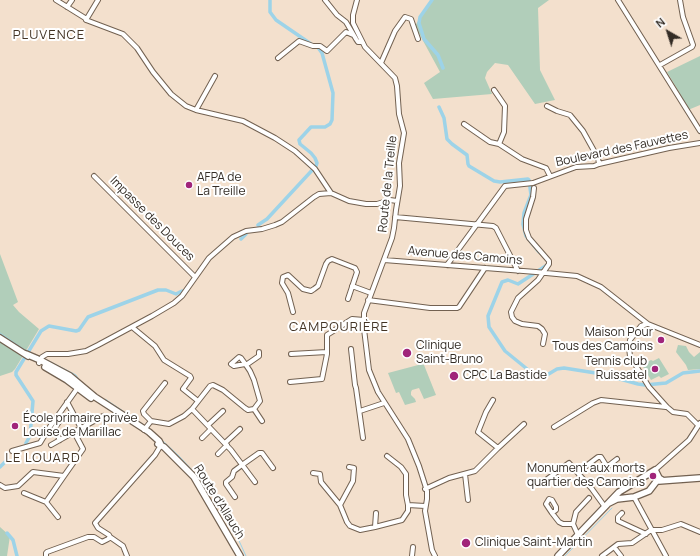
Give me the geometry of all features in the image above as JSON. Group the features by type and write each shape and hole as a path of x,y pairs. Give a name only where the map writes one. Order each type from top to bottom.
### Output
{"main road":[{"name":"Route d'Allauch","path":"0,338 40,362 65,373 94,399 128,418 145,430 152,440 161,445 194,477 240,556"},
{"path":"558,556 606,505 616,497 655,470 659,480"},
{"path":"616,497 634,497 650,491 659,480 700,478"}],"street":[{"path":"56,0 86,20 124,34 137,48 153,72 171,94 186,106 196,110 243,121 262,130 295,151 314,168 331,193"},
{"path":"68,7 72,0"},
{"path":"86,20 98,0"},
{"path":"324,0 337,15 346,22 358,42 361,42"},
{"name":"Route de la Treille","path":"357,0 353,15 353,23 361,42 393,75 396,81 399,114 404,133 399,163 400,186 392,238 364,313 369,370 384,403 408,439 419,466 425,488 425,511 431,546 435,556"},
{"path":"618,0 660,65 700,132"},
{"path":"660,65 693,45 683,17 680,0"},
{"path":"381,63 395,30 406,17 412,19 418,39"},
{"path":"278,58 299,41 320,46 327,51 346,32 353,35"},
{"path":"196,110 215,76"},
{"path":"494,90 505,106 504,132 499,144"},
{"path":"547,106 556,111 570,115 588,138 598,158 599,164"},
{"path":"464,124 490,142 499,144 522,159 546,168 550,176"},
{"name":"Boulevard des Fauvettes","path":"446,265 505,186 531,183 570,169 594,166 700,143"},
{"name":"Impasse des Douces","path":"94,176 195,277"},
{"path":"534,188 525,227 529,238 549,260 549,266 540,272 538,280 518,298 511,312 515,321 522,324 538,326 542,329 545,334 543,344"},
{"path":"40,362 44,354 68,354 86,350 132,327 174,303 187,290 209,258 233,237 246,231 262,229 282,222 319,194 331,193 349,201 366,204 377,204 390,200 397,201"},
{"path":"395,217 493,226 496,228 518,271"},
{"path":"293,312 288,293 282,283 282,279 288,275 292,277 303,289 314,290 318,286 326,264 332,259 355,268 357,272 348,299"},
{"name":"Avenue des Camoins","path":"384,260 577,276 601,287 648,324 700,344"},
{"path":"368,300 430,308 457,308 485,268"},
{"path":"352,286 371,293"},
{"path":"290,382 322,379 327,335 352,319 364,320"},
{"path":"648,324 641,326 630,340 630,356 649,387 667,407 673,412 687,414 699,424 689,440 655,470"},
{"path":"132,327 155,346 164,360 190,376 191,378 183,389 198,401"},
{"path":"351,349 363,438"},
{"path":"165,383 143,411 151,421 169,424 184,416 192,409 210,386 213,385 217,386 248,410 254,409 260,401 254,380 246,365 259,356 259,352"},
{"path":"291,354 326,352"},
{"path":"12,451 40,443 79,386"},
{"path":"493,400 486,412 478,432 498,448"},
{"path":"554,427 601,400 667,407"},
{"path":"67,402 81,428"},
{"path":"360,411 384,403"},
{"path":"192,409 226,444 254,482"},
{"path":"254,409 262,421"},
{"path":"202,438 209,427 223,411"},
{"path":"51,445 103,416"},
{"path":"60,440 54,429 62,419"},
{"path":"145,430 151,421"},
{"path":"425,488 449,478 474,472 524,424"},
{"path":"218,454 240,429"},
{"path":"46,502 83,448 74,432"},
{"path":"127,556 123,546 110,538 109,535 98,528 95,523 155,455 161,445"},
{"path":"235,497 226,484 234,471 259,453 262,453 273,468"},
{"path":"313,473 320,474 321,482 340,505 350,526 360,530 376,527 402,520 408,511 406,474 401,467 387,456"},
{"path":"578,472 598,457 601,457 608,466 617,459"},
{"path":"546,480 570,463 606,505"},
{"path":"340,505 353,481 354,468 349,468"},
{"path":"0,485 5,488 18,486 33,472 64,476"},
{"path":"465,474 468,500"},
{"path":"24,493 46,502 58,517"},
{"path":"634,497 666,556"},
{"path":"578,535 573,524 576,512 589,498"},
{"path":"408,505 426,506"},
{"path":"376,513 376,527"},
{"path":"552,513 561,524 573,524"},
{"path":"622,513 618,517 618,521 646,534"},
{"path":"602,556 621,543 632,543 651,530 662,530 681,524 700,532"},
{"path":"46,556 47,552 88,537 94,537 102,542 110,538"},
{"path":"412,556 413,547"},
{"path":"614,547 621,556"}],"green space":[{"path":"431,0 549,0 538,8 540,70 555,100 535,104 508,65 495,63 487,72 485,78 492,94 433,99 424,83 440,72 415,26"},
{"path":"700,56 700,105 688,110 686,107 687,104 683,102 682,97 667,72"},
{"path":"0,254 18,302 13,305 39,329 15,369 12,372 0,376"},
{"path":"678,345 686,346 694,357 700,352 700,369 688,370 676,352"},
{"name":"Tennis club Ruissatel","path":"659,358 669,374 661,378 659,376 651,380 642,365"},
{"path":"422,364 424,365 436,395 424,399 419,388 412,390 411,395 416,402 405,405 399,392 396,393 388,373"},
{"path":"0,527 10,536 7,556 0,556"}],"waterway":[{"path":"270,0 270,12 276,20 311,44"},
{"path":"328,0 333,7"},
{"path":"432,0 420,17 419,23 424,39 438,55 443,68"},
{"path":"258,225 267,219 316,166 317,163 315,158 300,144 299,140 311,127 325,127 330,124 332,120 333,93 322,53 319,49"},
{"path":"439,107 444,118 447,139 467,155 469,166 494,181 529,180 531,195 524,213 523,224 526,236 539,252"},
{"path":"241,239 246,234"},
{"path":"547,265 518,284 508,280 502,282 488,316 489,327 505,351 532,373 539,376 547,375 557,369 564,368 602,374 645,385 666,383 683,373 700,371"},
{"path":"26,443 30,436 33,401 16,375 16,372 41,331 49,326 76,331 79,330 88,317 158,290 166,290 176,294 182,291"},
{"path":"0,333 25,350"},
{"path":"45,359 76,375 80,381"},
{"path":"104,400 105,399 144,425"},
{"path":"149,428 179,456 207,486 229,519 246,556"},
{"path":"0,467 5,462"},
{"path":"565,556 612,508"},
{"path":"7,533 13,540 17,556"}],"place":[{"name":"AFPA de La Treille","path":"189,185"},
{"name":"Maison Pour Tous des Camoins","path":"661,340"},
{"name":"Clinique Saint-Bruno","path":"407,353"},
{"name":"Tennis club Ruissatel","path":"655,369"},
{"name":"CPC La Bastide","path":"454,376"},
{"name":"École primaire privée Louise de Marillac","path":"15,426"},
{"name":"Monument aux morts quartier des Camoins","path":"653,476"},
{"name":"Clinique Saint-Martin","path":"466,543"}],"district":[{"name":"PLUVENCE","path":"49,35"},
{"name":"CAMPOURIÈRE","path":"339,327"},
{"name":"LE LOUARD","path":"43,458"}]}
